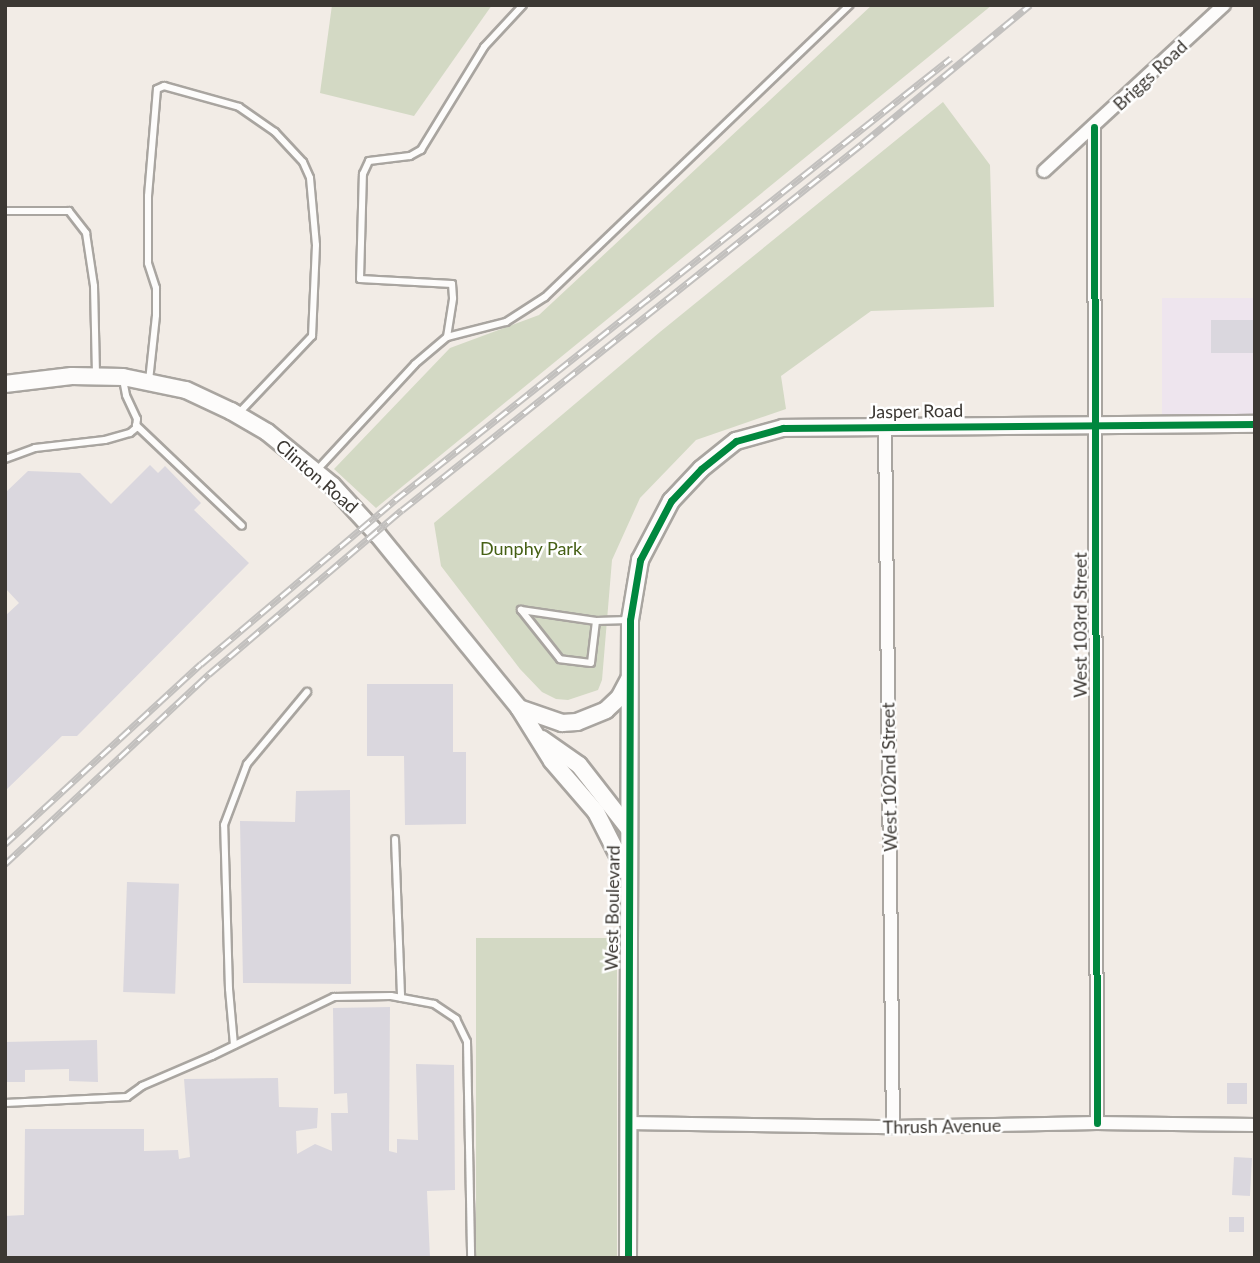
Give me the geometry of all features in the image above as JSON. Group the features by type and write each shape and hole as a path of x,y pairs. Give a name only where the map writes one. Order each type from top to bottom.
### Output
{"street":[{"name":"Briggs Road","path":"1044,171 1224,5"},
{"name":"West 103rd Street","path":"1094,127 1097,1123"},
{"name":"Clinton Road","path":"5,384 72,376 123,377 186,390 267,432 316,471 359,513 519,708 552,761 596,812 628,874"},
{"name":"Jasper Road","path":"640,560 671,501 701,470 736,441 783,428 1255,424"},
{"name":"West 102nd Street","path":"885,427 893,1127"},
{"name":"West Boulevard","path":"628,1258 630,620 640,560"},
{"path":"519,708 562,723 577,722 606,710 619,698 630,677"},
{"name":"Clinton Road","path":"536,735 579,765 612,804 629,830"},
{"path":"596,812 612,804"},
{"name":"Thrush Avenue","path":"628,1123 893,1127 1097,1123 1255,1125"}],"lane":[{"path":"447,337 453,298 452,284 360,279 363,174 369,161 410,156 421,150 484,47 523,5"},
{"path":"316,471 415,364 447,337 506,322 545,297 849,5"},
{"path":"149,382 156,288 149,262 148,196 158,89 164,86 239,107 275,132 303,162 310,178 316,245 312,336 237,415"},
{"path":"5,211 60,208 69,211 86,233 94,286 96,377"},
{"path":"5,458 54,444 120,437 136,425 137,419 130,406 123,377"},
{"path":"136,425 242,526"},
{"path":"596,621 591,663 559,659 521,610 596,621 630,620"},
{"path":"234,1045 229,989 224,825 247,764 307,692"},
{"path":"395,839 401,998"},
{"path":"5,1103 127,1097 142,1086 334,997 401,998 434,1004 456,1018 467,1042 471,1258"}],"shaded area":[{"path":"1162,298 1255,298 1255,415 1162,415"}],"green space":[{"path":"332,5 492,5 414,116 320,93"},
{"path":"872,5 992,5 376,508 334,469 450,348 539,315"},
{"name":"Dunphy Park","path":"943,102 990,165 994,307 871,311 781,376 786,409 696,440 640,498 612,560 602,680 598,690 568,700 556,699 542,692 520,669 441,566 434,523 660,332"},
{"path":"476,938 617,938 617,1258 476,1258"}],"building":[{"path":"1211,320 1255,320 1255,353 1211,353"},
{"path":"150,465 158,473 165,466 201,503 194,510 249,563 77,736 62,736 7,789 5,616 19,603 5,588 5,493 28,471 80,473 111,504"},
{"path":"367,684 453,684 453,752 466,752 466,824 405,825 404,756 367,756"},
{"path":"350,790 351,984 243,983 240,821 295,822 296,791"},
{"path":"127,882 179,884 175,994 123,992"},
{"path":"390,1007 389,1151 397,1153 397,1139 418,1140 416,1064 454,1065 455,1190 427,1191 430,1258 5,1258 5,1216 24,1215 25,1129 144,1129 144,1151 178,1150 179,1159 190,1157 184,1079 278,1078 279,1107 318,1108 317,1128 296,1131 297,1154 315,1144 332,1151 331,1113 348,1113 347,1093 334,1094 333,1008"},
{"path":"97,1040 98,1082 69,1081 69,1069 25,1070 25,1082 5,1082 5,1042"},
{"path":"1227,1083 1247,1083 1247,1104 1227,1104"},
{"path":"1234,1157 1252,1158 1250,1196 1232,1195"},
{"path":"1229,1217 1244,1217 1244,1232 1229,1232"}],"railway":[{"path":"5,864 209,674 402,510 863,143 1030,5"},
{"path":"5,844 201,664 395,500 951,58"}],"cycle path":[{"path":"1094,127 1097,1123"},
{"path":"628,1258 630,620 640,560 671,501 701,469 736,441 783,428 1255,424"}]}
